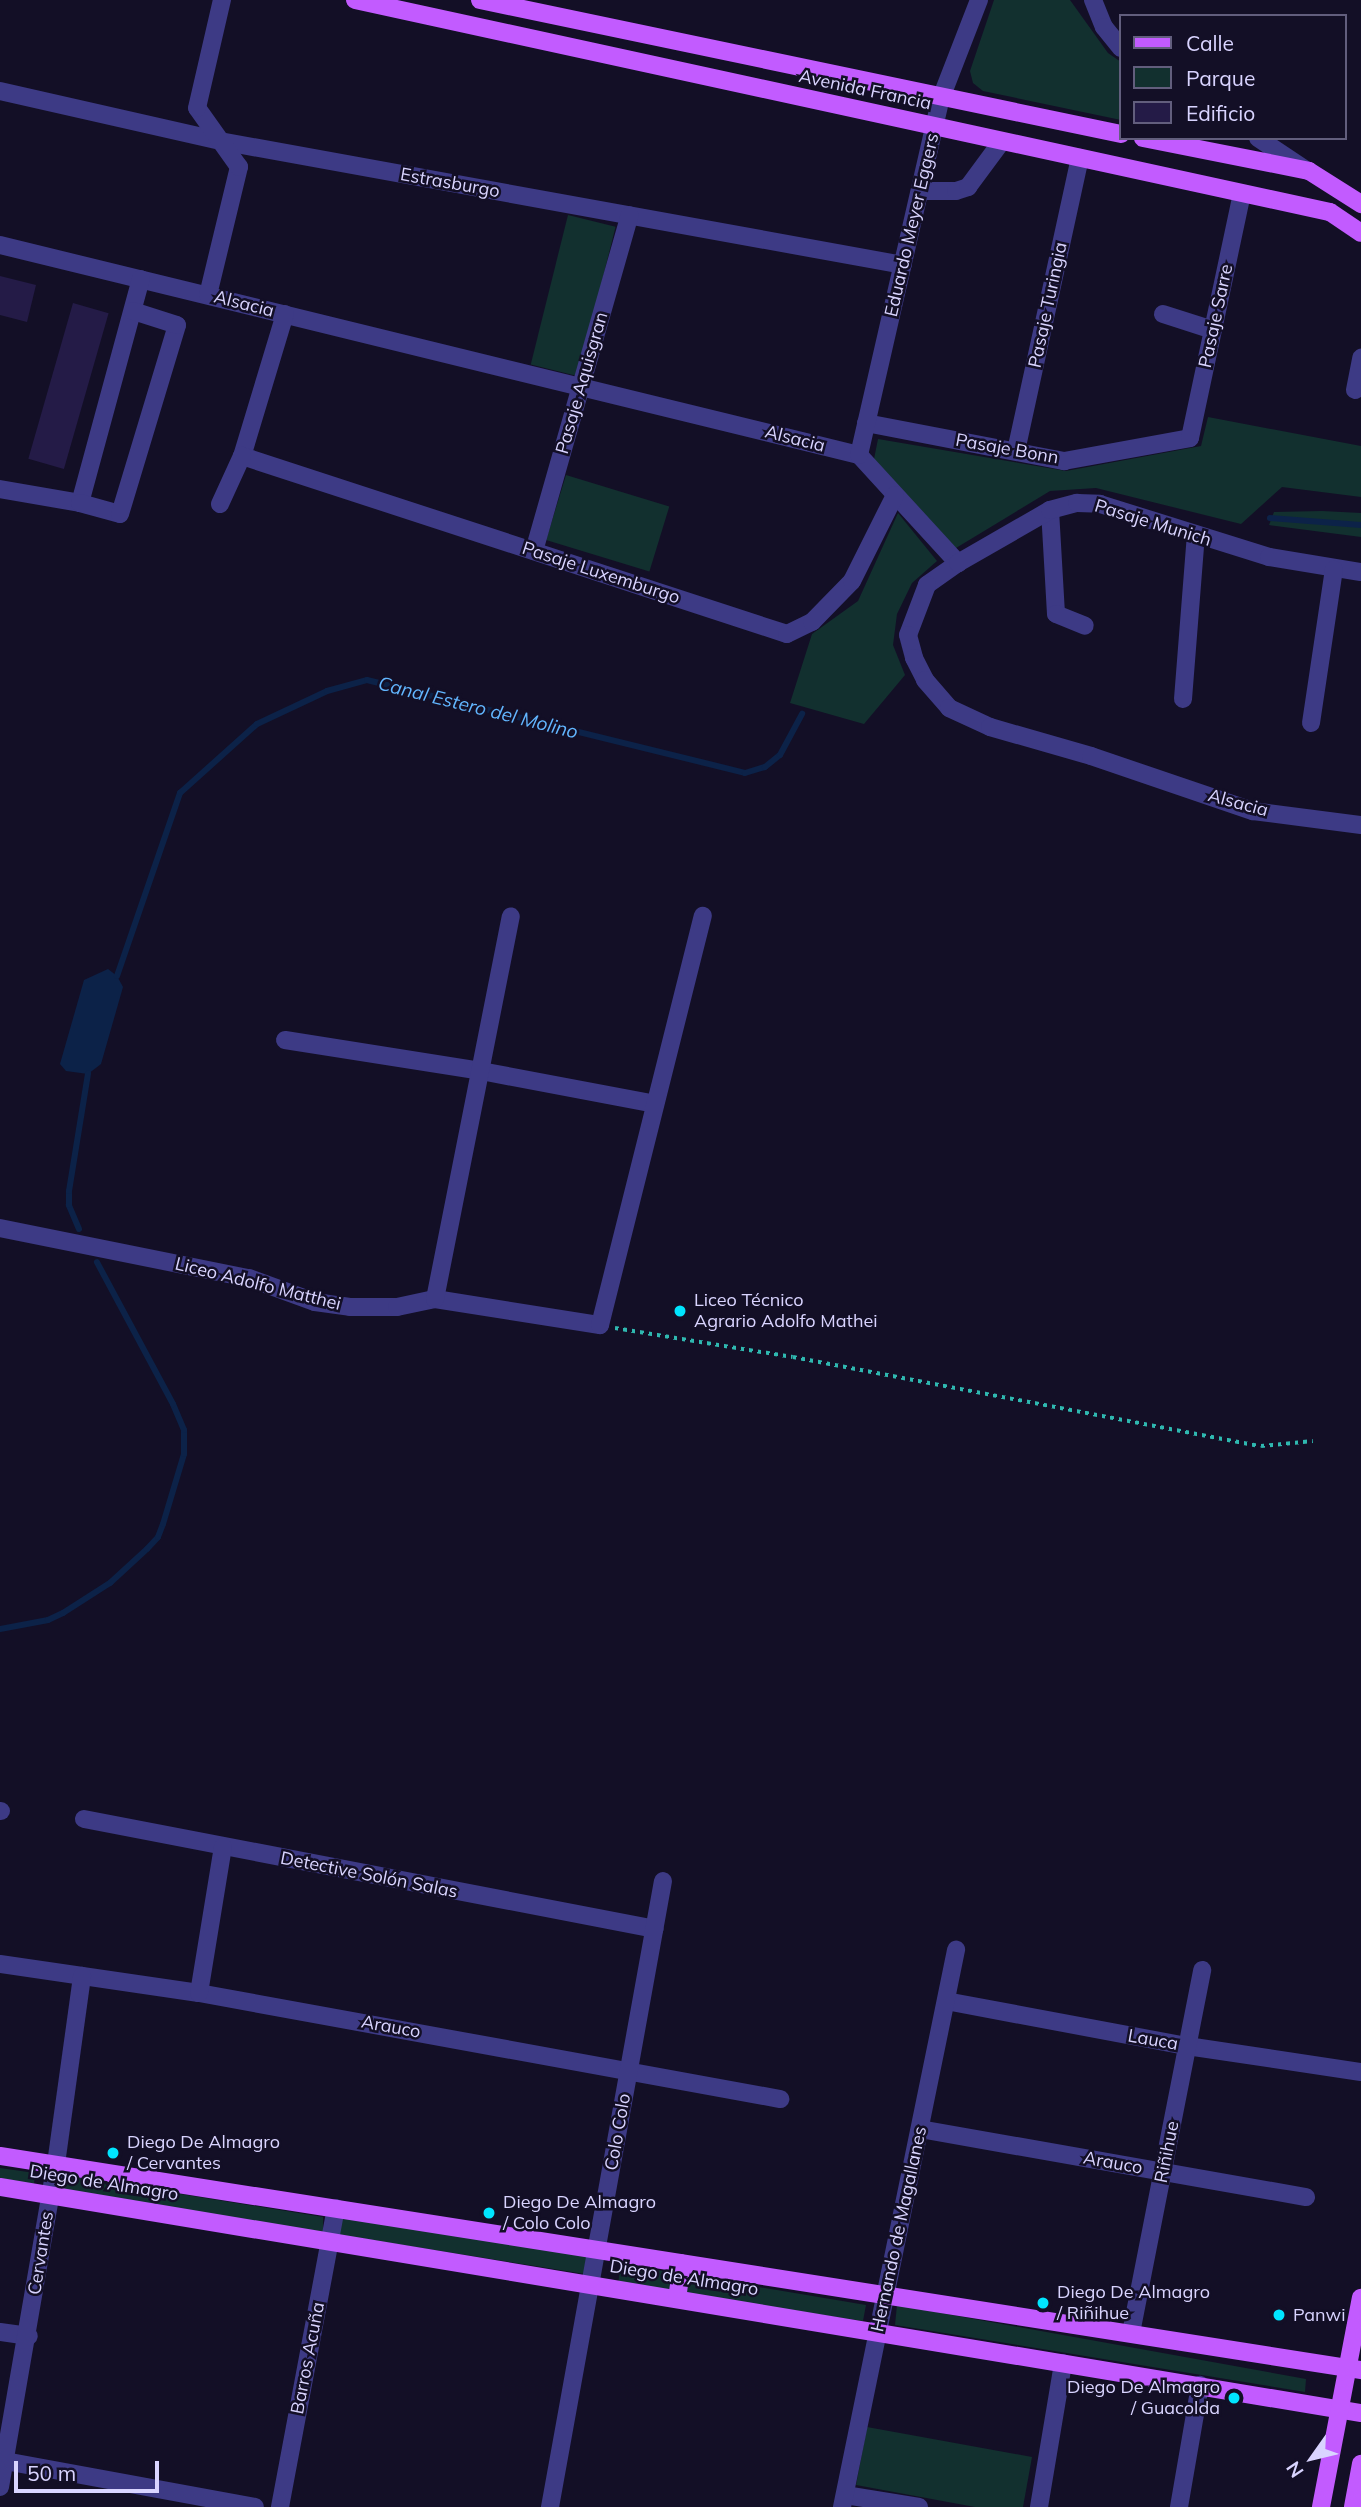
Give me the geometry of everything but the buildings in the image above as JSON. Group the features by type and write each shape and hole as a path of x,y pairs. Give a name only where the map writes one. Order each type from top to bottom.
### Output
{"main road":[{"name":"Avenida Francia","path":"355,0 1331,212 1361,233"},
{"name":"Avenida Francia","path":"480,0 1120,134"},
{"path":"1154,174 1151,140 1309,172 1361,204"},
{"name":"Diego de Almagro","path":"0,2156 1354,2368"},
{"name":"Diego de Almagro","path":"0,2187 1361,2413"},
{"path":"677,2299 682,2263"},
{"path":"1321,2507 1339,2409 1354,2368 1361,2298"},
{"path":"1353,2507 1361,2465"}],"street":[{"path":"208,295 239,167 197,108 222,0"},
{"name":"Eduardo Meyer Eggers","path":"859,455 941,98 979,0"},
{"path":"1093,0 1104,27 1120,47"},
{"name":"Estrasburgo","path":"0,91 220,141 903,265"},
{"path":"1261,140 1309,172"},
{"path":"920,191 956,191 968,187 1002,141"},
{"name":"Pasaje Turingia","path":"1016,451 1080,158"},
{"name":"Pasaje Sarre","path":"1190,438 1242,193"},
{"name":"Pasaje Aquisgran","path":"534,551 630,215"},
{"name":"Alsacia","path":"0,245 859,455"},
{"path":"80,503 141,279"},
{"path":"0,489 80,503 120,514 177,325 132,311"},
{"path":"220,504 242,456 285,314"},
{"path":"1163,314 1213,330"},
{"path":"1355,390 1361,358"},
{"name":"Pasaje Bonn","path":"866,423 1064,461 1190,438"},
{"path":"859,455 958,563"},
{"name":"Pasaje Luxemburgo","path":"242,456 787,634 812,622 852,581 895,495"},
{"name":"Pasaje Munich","path":"958,563 1050,510 1077,503 1100,504 1269,557 1334,570 1361,572"},
{"path":"1050,510 1056,614 1085,626"},
{"path":"1183,699 1196,535"},
{"name":"Alsacia","path":"958,563 927,586 908,635 914,658 925,680 949,708 990,727 1091,756 1253,811 1361,825"},
{"path":"1311,723 1334,570"},
{"path":"435,1298 511,916"},
{"path":"600,1325 703,916"},
{"path":"285,1040 481,1071 655,1104"},
{"name":"Liceo Adolfo Matthei","path":"0,1228 249,1278 315,1302 350,1307 397,1307 435,1298 600,1325"},
{"name":"Detective Solón Salas","path":"84,1819 654,1929"},
{"path":"199,1993 223,1847"},
{"name":"Colo Colo","path":"550,2507 663,1881"},
{"name":"Hernando de Magallanes","path":"844,2501 956,1950"},
{"name":"Arauco","path":"0,1964 199,1993 629,2069 780,2099"},
{"name":"Riñihue","path":"1131,2333 1202,1970"},
{"name":"Cervantes","path":"0,2485 29,2336 82,1976"},
{"name":"Lauca","path":"946,2001 1187,2046 1361,2072"},
{"name":"Arauco","path":"920,2129 1306,2197"},
{"name":"Barros Acuña","path":"280,2507 336,2208"},
{"path":"0,2332 29,2336"},
{"path":"1038,2507 1063,2363"},
{"path":"1179,2507 1200,2385"},
{"path":"5,2460 255,2507"},
{"path":"844,2501 919,2507"}],"path":[{"path":"600,1325 793,1357 1261,1446 1313,1441"}],"green space":[{"path":"994,0 1070,0 1108,53 1120,61 1120,120 983,91 973,83 970,71"},
{"path":"568,215 616,227 578,376 531,364"},
{"path":"1208,417 1361,446 1361,497 1282,487 1241,524 1096,488 1050,491 956,548 874,459 878,439 1066,471 1201,446"},
{"path":"566,475 669,507 649,572 546,540"},
{"path":"1274,512 1361,513 1361,537 1269,525"},
{"path":"898,513 937,561 912,583 897,614 893,645 905,675 864,724 790,703 812,634 858,601"},
{"path":"0,2168 35,2173 34,2184 0,2178"},
{"path":"63,2175 323,2217 323,2234 62,2189"},
{"path":"341,2217 588,2256 585,2274 338,2235"},
{"path":"621,2264 866,2305 863,2321 618,2284"},
{"path":"897,2305 1306,2379 1305,2392 895,2325"},
{"path":"867,2427 1032,2457 1023,2507 975,2507 856,2485"}],"water":[{"path":"108,969 117,976 123,987 101,1064 88,1074 66,1071 60,1064 84,980"}],"waterway":[{"name":"Canal Estero del Molino","path":"1270,518 1361,525"},
{"name":"Canal Estero del Molino","path":"117,976 180,793 257,724 327,691 367,680 745,773 765,767 780,755 802,714"},
{"name":"Canal Estero del Molino","path":"79,1229 69,1205 69,1191 88,1074"},
{"name":"Canal Estero del Molino","path":"0,1629 48,1620 63,1613 110,1583 147,1549 158,1537 184,1454 184,1430 173,1404 97,1262"}],"place":[{"name":"Liceo Técnico Agrario Adolfo Mathei","path":"680,1311"},
{"name":"Diego De Almagro / Cervantes","path":"113,2153"},
{"name":"Diego De Almagro / Colo Colo","path":"489,2213"},
{"name":"Diego De Almagro / Riñihue","path":"1043,2303"},
{"name":"Panwi","path":"1279,2315"},
{"name":"Diego De Almagro / Guacolda","path":"1234,2398"}]}
